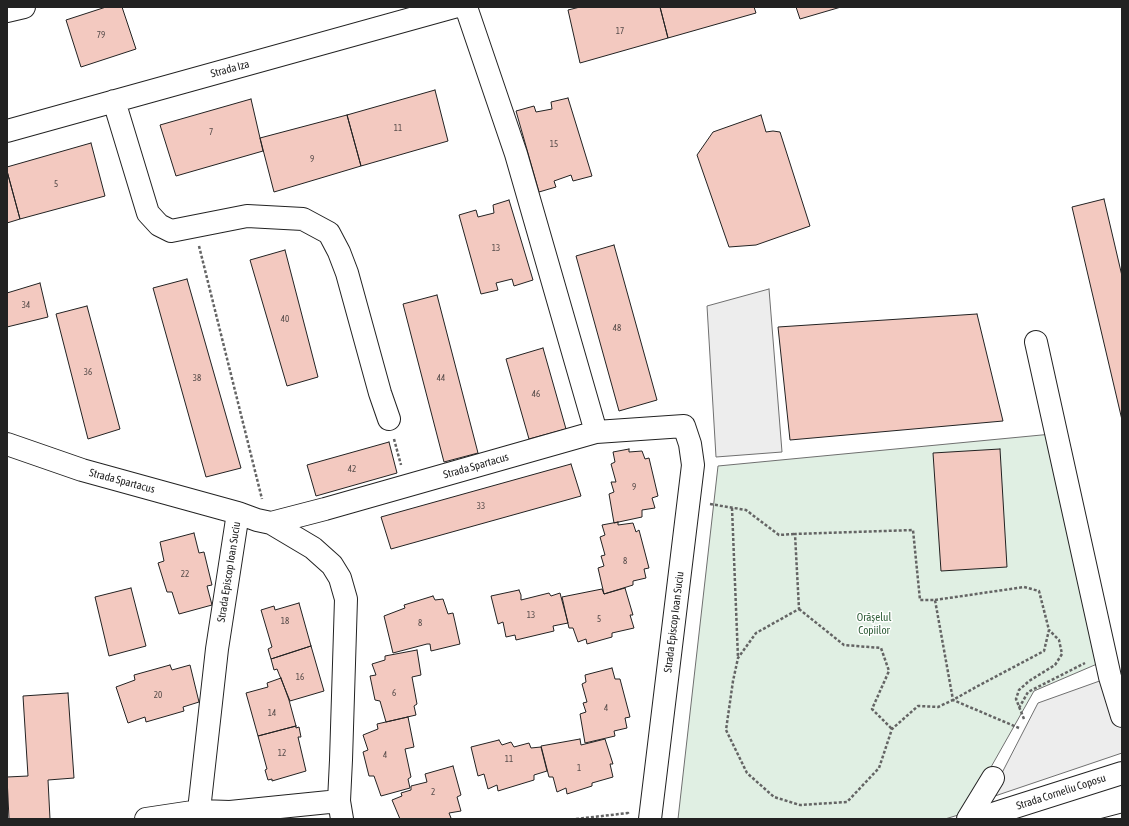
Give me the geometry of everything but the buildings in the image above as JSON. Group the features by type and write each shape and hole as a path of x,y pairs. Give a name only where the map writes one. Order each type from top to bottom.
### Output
{"street":[{"path":"7,11 24,7"},
{"path":"456,7 516,154 596,432"},
{"name":"Strada Iza","path":"7,131 456,7"},
{"path":"114,101 148,213 159,225 172,231 247,216 304,219 329,233 339,252 347,273 380,393 389,419"},
{"path":"1036,342 1110,677 1122,716"},
{"name":"Strada Spartacus","path":"271,523 596,432 684,426"},
{"name":"Strada Episcop Ioan Suciu","path":"650,819 693,465 690,444 684,426"},
{"name":"Strada Spartacus","path":"7,444 82,470 238,513"},
{"name":"Strada Episcop Ioan Suciu","path":"238,513 271,523 313,548 332,565 340,578 346,599 340,810 230,812 198,815 218,649 238,513"},
{"name":"Strada Corneliu Coposu","path":"977,819 1122,773"},
{"path":"968,819 993,778"},
{"path":"146,819 198,815"}],"path":[{"path":"194,226 262,502"},
{"path":"389,419 406,486"},
{"path":"688,500 746,510 779,535 913,530 920,600 935,600 1024,587 1039,591 1049,630 1044,652 938,707 918,706 892,729 880,768 848,802 800,805 774,797 747,774 726,730 738,658 732,508"},
{"path":"795,534 799,608 844,645 881,648 889,671 872,709 892,729"},
{"path":"935,600 952,700"},
{"path":"738,658 756,633 799,608"},
{"path":"1024,719 1016,700 1019,690 1029,681 1055,665 1062,654 1059,640 1049,630"},
{"path":"1019,708 1028,692 1105,653"},
{"path":"952,700 1019,728"},
{"path":"576,819 628,813 627,819"}],"green space":[{"name":"Orășelul Copiilor","path":"1052,434 1104,661 1034,691 965,813 945,819 678,819 718,466"}],"shaded area":[{"path":"769,289 782,452 716,457 707,306"},
{"path":"1122,673 1122,753 989,798 1038,703"}],"tram line":[{"path":"1099,819 1122,813"}]}
